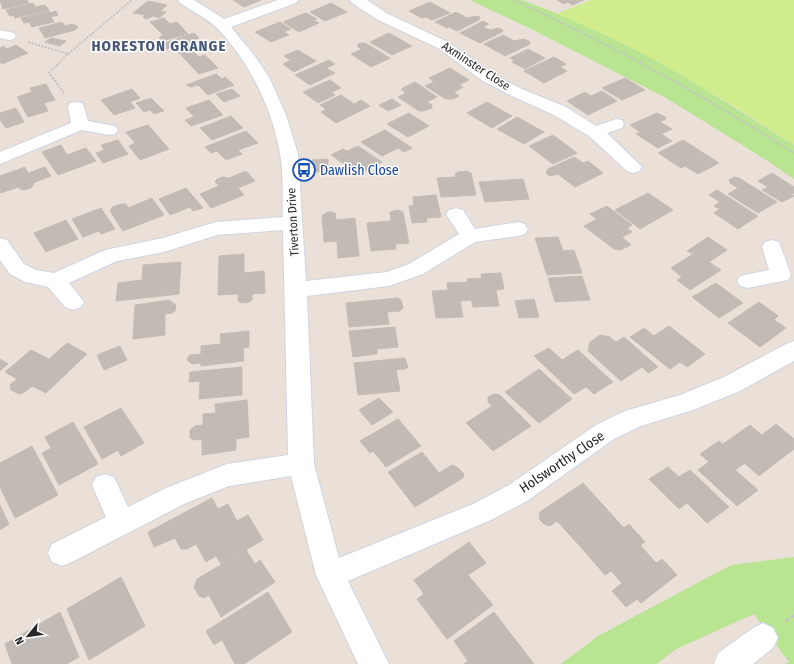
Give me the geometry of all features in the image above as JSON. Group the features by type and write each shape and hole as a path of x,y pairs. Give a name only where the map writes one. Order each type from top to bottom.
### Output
{"street":[{"name":"Tiverton Drive","path":"185,0 222,24 249,58 261,77 278,115 289,154 296,290 301,464 330,575 374,664"},
{"path":"222,24 291,0"},
{"name":"Axminster Close","path":"357,0 384,17 443,45 489,78 516,92 560,111 595,132 633,167"},
{"path":"76,107 80,125"},
{"path":"595,132 616,124"},
{"path":"0,159 80,125 108,130"},
{"path":"456,214 470,236"},
{"path":"0,245 17,269 32,277 54,280 68,276 112,255 164,245 216,229 293,223"},
{"path":"296,290 390,279 416,269 470,236 518,229"},
{"path":"747,281 787,280 772,247"},
{"path":"54,280 73,302"},
{"name":"Holsworthy Close","path":"330,575 482,512 518,493 605,432 634,418 685,403 732,384 794,350"},
{"path":"62,553 175,496 227,475 301,464"},
{"path":"104,486 122,522"},
{"path":"729,664 763,638"}],"path":[{"path":"76,107 49,73 68,54 132,0"},
{"path":"514,0 552,17 613,48 770,137 794,153"},
{"path":"4,35 68,54"}],"green space":[{"path":"470,0 523,0 593,28 670,67 794,145 794,179 666,98 531,29"},
{"path":"591,0 794,0 794,145 737,108 678,73 618,41 556,14"},
{"path":"794,557 794,664 785,664 789,662 754,614 676,649 657,664 561,664 598,636 731,565"}],"building":[{"path":"0,0 27,0 29,3 3,9"},
{"path":"233,0 261,0 244,7"},
{"path":"557,0 584,0 572,5 568,2 564,4"},
{"path":"148,1 167,5 160,11 166,12 159,18 153,16 147,19 143,17 145,15 133,13"},
{"path":"430,2 450,13 432,20 426,17 422,18 409,11"},
{"path":"33,3 35,7 45,5 49,10 15,18 13,15 10,16 6,10"},
{"path":"331,3 347,12 325,21 310,12"},
{"path":"49,11 50,13 56,11 58,15 51,17 54,22 32,27 29,22 24,23 21,18"},
{"path":"456,12 467,18 476,16 480,17 479,20 457,31 435,22"},
{"path":"306,13 317,19 313,20 319,23 299,32 283,22"},
{"path":"164,18 170,24 177,22 188,34 162,41 159,38 163,35 150,22"},
{"path":"483,21 489,24 483,27 490,30 498,28 503,30 502,32 480,43 460,33"},
{"path":"62,22 65,26 73,24 78,27 75,30 45,38 39,28"},
{"path":"280,22 291,29 284,32 289,35 271,42 255,32"},
{"path":"194,33 199,38 192,41 198,46 191,49 195,53 183,57 173,47 164,50 159,45"},
{"path":"389,33 412,46 392,55 370,42"},
{"path":"503,35 514,41 523,39 529,41 530,44 505,56 484,44"},
{"path":"51,38 66,41 60,46 45,42"},
{"path":"365,43 390,58 371,67 351,54 362,49 358,47 358,44"},
{"path":"16,45 28,53 2,64 0,62 0,48 3,46 7,49"},
{"path":"528,49 545,58 525,69 512,62 515,61 510,58"},
{"path":"298,50 316,61 294,72 283,64 291,60 284,56"},
{"path":"195,53 199,57 205,55 218,68 199,74 183,57"},
{"path":"554,57 566,64 560,67 567,71 544,83 524,71"},
{"path":"329,60 335,64 326,68 335,73 310,85 295,75"},
{"path":"450,68 469,80 459,85 463,87 454,92 459,96 453,99 446,99 425,86 434,82 429,78"},
{"path":"216,74 222,79 225,77 234,85 208,95 198,85 191,87 186,85"},
{"path":"625,78 645,90 622,100 602,88"},
{"path":"330,80 341,88 331,92 335,95 318,103 303,92"},
{"path":"415,82 437,97 427,102 432,105 432,108 419,111 398,97 406,93 401,89"},
{"path":"46,84 55,100 44,103 48,111 28,117 17,97 32,92 30,88"},
{"path":"132,89 140,98 130,102 135,108 114,115 101,100"},
{"path":"232,89 240,96 224,102 216,94"},
{"path":"602,91 617,101 588,115 567,101 585,92 591,96"},
{"path":"341,95 354,104 361,100 370,106 336,123 321,112 326,109 320,105"},
{"path":"151,98 164,111 154,114 150,110 144,112 136,103"},
{"path":"392,99 401,105 388,111 379,105"},
{"path":"209,100 223,115 191,126 185,120 194,117 186,108"},
{"path":"487,102 512,116 492,128 467,113"},
{"path":"16,108 24,122 6,128 0,120 0,113"},
{"path":"409,113 429,126 408,137 387,124"},
{"path":"657,113 666,119 660,122 672,129 661,134 672,141 658,148 636,134 640,132 630,125"},
{"path":"231,116 243,128 212,140 200,128"},
{"path":"517,117 544,132 524,144 497,129"},
{"path":"148,125 169,149 140,160 129,146 135,143 126,132"},
{"path":"385,130 412,148 404,152 398,148 382,156 361,142"},
{"path":"246,131 258,143 238,150 242,154 226,160 217,151 211,153 205,147"},
{"path":"553,135 577,153 553,164 529,146"},
{"path":"118,140 128,154 103,163 96,153 104,150 101,145"},
{"path":"683,140 719,163 698,174 685,166 681,168 658,153"},
{"path":"61,145 67,155 86,148 96,161 58,175 42,152"},
{"path":"358,146 382,162 359,174 331,155 343,149 347,151"},
{"path":"574,157 583,163 588,161 603,173 575,187 558,174 550,176 546,173 548,169"},
{"path":"328,159 328,171 312,172 312,160"},
{"path":"25,167 28,173 45,167 51,176 35,182 31,188 24,190 20,189 19,187 0,193 0,176"},
{"path":"246,171 255,181 238,188 244,195 211,208 200,194 219,186 215,182 217,179 223,177 229,178"},
{"path":"466,171 471,173 476,195 441,197 437,178 456,177 455,174 458,172"},
{"path":"772,173 794,187 794,193 791,194 794,196 782,202 762,190 768,187 758,181"},
{"path":"734,177 739,178 777,202 758,213 728,194 738,188 730,183 729,180"},
{"path":"523,179 529,199 485,202 479,182"},
{"path":"186,188 203,208 193,211 190,207 170,215 159,199"},
{"path":"717,190 758,216 738,229 714,213 720,209 714,206 720,202 709,195"},
{"path":"648,193 673,210 640,229 615,210"},
{"path":"436,195 441,217 426,218 427,222 412,223 409,206 414,205 413,197"},
{"path":"152,198 164,215 123,231 110,211 112,207 121,204 126,204 128,208"},
{"path":"607,206 632,225 627,228 632,232 622,237 631,245 620,250 614,249 584,226 597,219 590,214"},
{"path":"101,208 115,229 101,234 99,231 83,237 72,219"},
{"path":"398,210 403,212 409,243 395,244 396,249 371,251 367,223 391,221 390,212"},
{"path":"327,212 335,213 336,220 355,218 359,256 338,258 337,241 324,242 322,216"},
{"path":"66,220 78,239 46,252 34,233"},
{"path":"558,237 563,251 574,250 582,273 547,275 535,238"},
{"path":"708,237 727,250 709,262 721,270 690,290 677,280 682,277 671,268 693,254 687,251"},
{"path":"244,254 244,273 264,271 265,293 252,294 252,300 242,303 238,301 238,294 218,295 219,256"},
{"path":"181,262 179,294 116,301 118,283 142,280 143,265"},
{"path":"501,273 504,289 496,290 499,306 473,307 467,279 482,278 481,274"},
{"path":"582,276 590,300 555,302 548,278"},
{"path":"468,282 472,300 460,301 463,317 436,318 432,291 448,290 447,283"},
{"path":"716,283 743,303 719,318 692,297"},
{"path":"398,298 401,300 403,308 400,311 387,312 389,324 349,327 346,303"},
{"path":"534,299 539,317 519,318 515,301"},
{"path":"169,300 176,305 175,311 165,314 165,335 133,339 135,305"},
{"path":"759,302 778,316 774,320 786,328 760,347 728,323"},
{"path":"669,326 705,354 687,367 680,362 670,369 630,337 644,328 654,336"},
{"path":"395,327 398,347 377,349 377,354 353,357 349,331"},
{"path":"249,331 249,347 243,348 244,361 201,366 201,363 192,364 187,359 190,355 201,354 201,346 221,344 220,334"},
{"path":"600,335 610,337 616,342 624,337 658,367 648,373 642,367 621,381 588,351 590,342"},
{"path":"67,343 87,354 46,393 32,386 25,392 19,394 11,390 10,385 17,379 5,372 31,350 49,359"},
{"path":"120,346 127,360 104,370 97,355"},
{"path":"549,348 562,360 578,350 613,382 594,394 586,387 574,394 534,356"},
{"path":"405,358 408,367 405,369 396,370 400,391 358,395 354,363"},
{"path":"0,359 8,364 0,371"},
{"path":"242,367 242,395 199,399 200,381 189,382 190,372"},
{"path":"539,369 572,399 539,423 505,392"},
{"path":"494,394 500,395 531,426 493,451 466,423 492,406 488,402 488,397"},
{"path":"379,398 393,412 372,425 359,410"},
{"path":"247,400 249,437 236,439 236,450 202,455 202,439 194,440 190,438 190,430 195,426 203,425 203,414 216,413 215,404"},
{"path":"121,408 144,443 121,456 118,450 102,459 84,427"},
{"path":"398,419 421,446 386,467 373,451 370,453 360,441"},
{"path":"73,422 98,464 59,485 42,453 51,448 45,437"},
{"path":"776,424 794,439 794,449 759,476 723,444 750,425 762,435"},
{"path":"719,441 745,463 735,470 758,490 737,506 698,470 709,462 700,454"},
{"path":"32,446 58,495 15,518 0,487 0,463"},
{"path":"422,452 439,473 452,465 457,467 464,474 463,478 415,507 388,472"},
{"path":"668,467 679,477 690,470 729,507 707,523 687,503 679,509 649,479"},
{"path":"583,483 624,528 587,554 557,521 550,526 544,524 539,519 540,512"},
{"path":"212,498 218,509 228,504 237,521 248,515 263,540 221,564 216,556 206,562 196,544 187,549 181,549 175,538 154,547 148,532"},
{"path":"0,505 9,524 0,530"},
{"path":"629,524 645,542 640,545 656,563 662,559 677,575 641,603 637,599 626,607 612,591 622,583 611,571 605,575 587,554"},
{"path":"469,542 486,563 468,575 493,605 447,639 417,599 424,594 414,580"},
{"path":"246,550 255,564 260,560 275,582 221,617 209,595 204,598 199,596 194,587 197,579"},
{"path":"121,577 145,626 89,660 67,609"},
{"path":"268,592 292,632 244,664 235,664 222,640 214,645 206,631"},
{"path":"60,612 79,657 67,664 12,664 5,644"},
{"path":"494,612 534,664 464,664 468,661 454,641"}],"place":[{"name":"Dawlish Close","path":"304,170"}],"district":[{"name":"HORESTON GRANGE","path":"159,46"}]}
